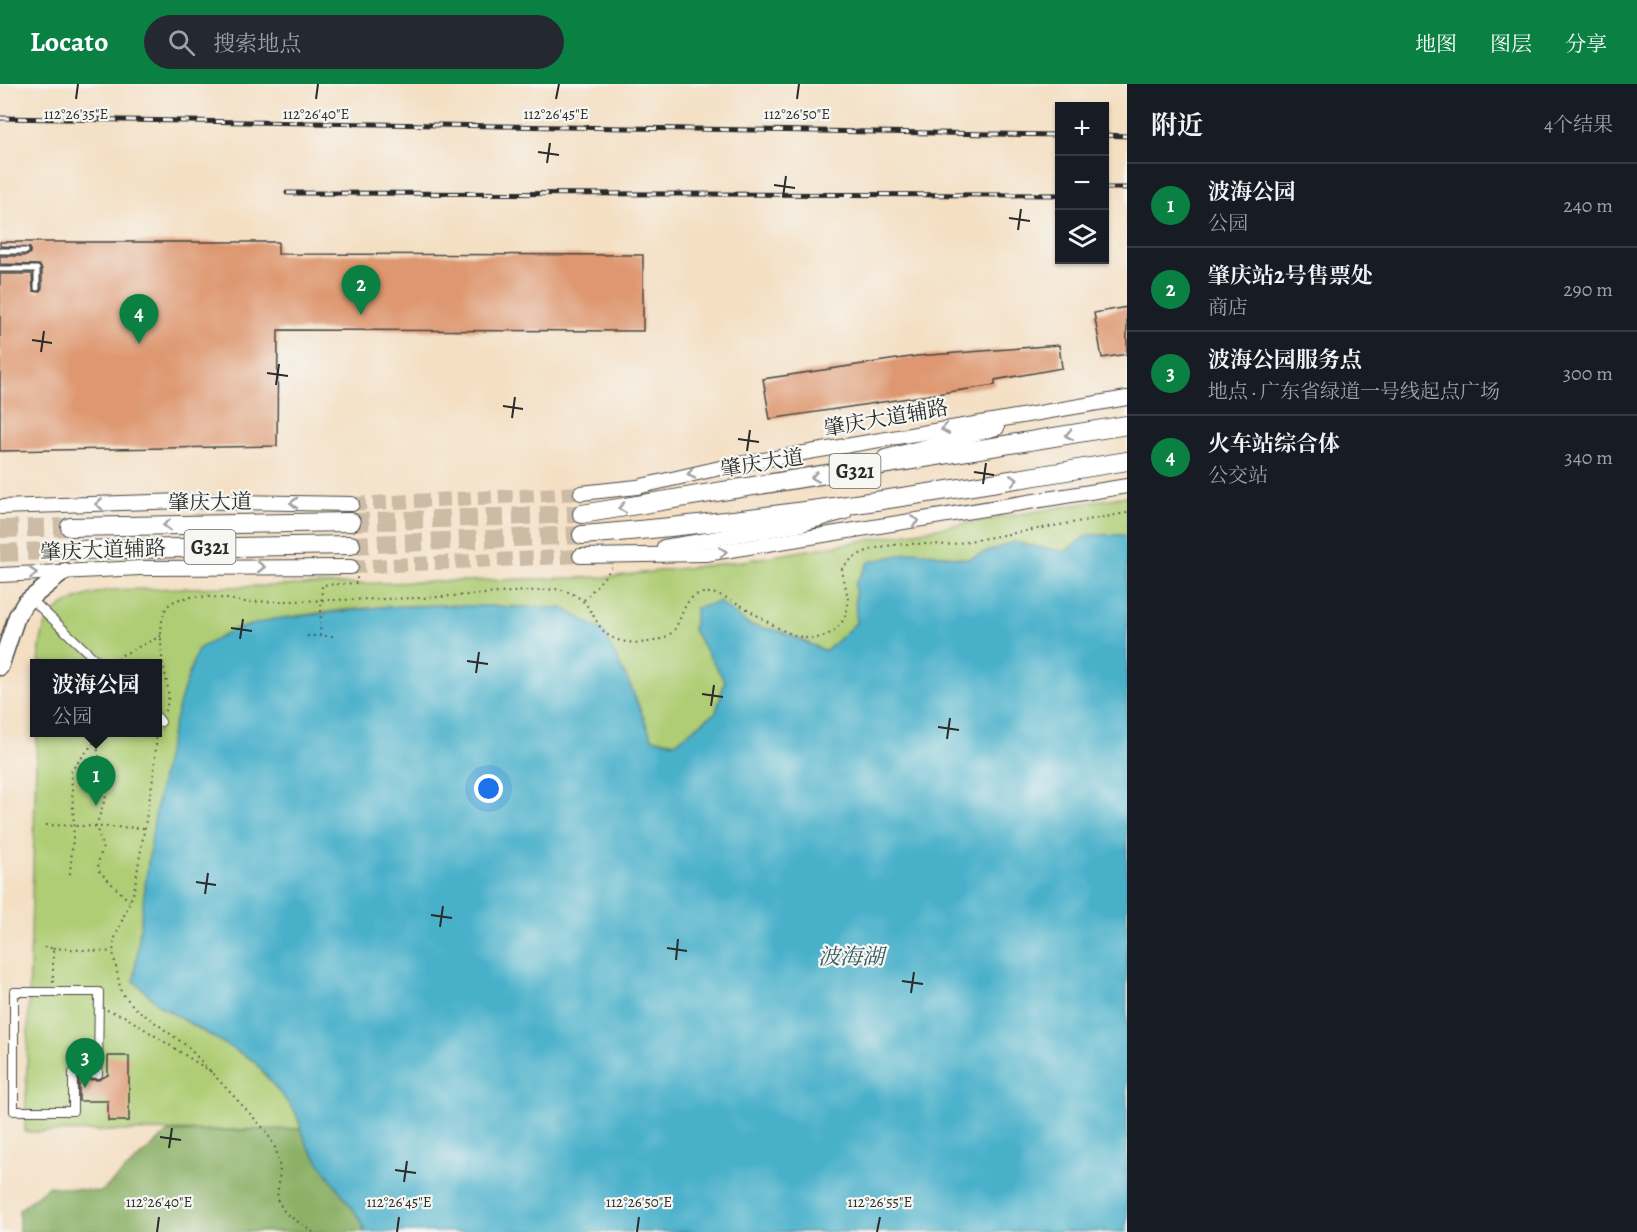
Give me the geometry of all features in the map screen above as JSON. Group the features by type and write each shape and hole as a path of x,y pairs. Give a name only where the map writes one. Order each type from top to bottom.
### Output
{"highway":[{"name":"肇庆大道","path":"582,514 1127,425"},
{"name":"G321","path":"582,535 662,529 874,503 1127,461"},
{"name":"肇庆大道","path":"70,527 352,513"},
{"name":"G321","path":"69,550 351,544"}],"main road":[{"path":"0,668 17,616 30,598 65,571"}],"street":[{"name":"肇庆大道辅路","path":"581,493 637,487 732,465 1127,398"},
{"path":"839,473 878,459 1065,408"},
{"path":"580,556 706,554 1127,486"},
{"path":"0,507 183,501 352,513"},
{"path":"624,554 798,525 874,503"},
{"name":"肇庆大道辅路","path":"0,575 140,568 354,570"},
{"path":"30,598 96,659"},
{"path":"14,992 53,992 99,993 98,1074 73,1073 73,1111 14,1111 14,992"}],"lane":[{"path":"0,251 26,251"},
{"path":"0,268 37,269 37,288"}],"path":[{"path":"162,715 167,706 169,687 162,659 163,635 166,609 173,602 218,596 243,602 423,598 558,589 573,592 584,600 597,622 608,633 615,639 629,642 665,637 674,630 687,604 703,593 717,594 773,628 807,637 820,637 832,632 842,624 848,601 842,569 848,561 860,554 917,544 947,544 1127,513"},
{"path":"584,600 624,554"},
{"path":"320,636 322,585 357,583 354,570"},
{"path":"118,659 163,635"},
{"path":"307,636 333,636"},
{"path":"95,737 107,793 96,826 103,847 98,862 99,871 129,902"},
{"path":"157,737 154,772 134,891 115,938 113,952 121,992 135,1008 187,1046 266,1131 276,1149 280,1169 277,1199 285,1213 313,1232"},
{"path":"70,874 74,826 71,771 96,741"},
{"path":"46,825 145,828"},
{"path":"44,948 113,952"},
{"path":"53,948 53,992"},
{"path":"99,1008 123,1016 218,1077"}],"green space":[{"path":"1127,496 1127,535 1088,535 1064,552 1013,542 968,559 915,551 855,584 856,623 826,651 780,631 749,625 719,602 693,630 725,680 716,712 675,743 652,738 630,685 563,608 438,606 355,609 273,620 233,630 160,1006 254,1061 296,1113 301,1129 25,1132 37,737 162,737 162,659 39,659 44,630 56,610 78,598 109,590 609,577 743,561"},
{"path":"301,1129 307,1145 362,1222 364,1232 19,1232 19,1210 49,1186 101,1192 168,1132"}],"water":[{"name":"波海湖","path":"1088,535 1127,535 1127,1232 364,1232 362,1222 307,1145 296,1113 254,1061 160,1006 134,981 143,898 163,770 184,688 198,649 233,630 274,619 380,607 440,605 563,608 603,631 630,685 652,738 675,743 716,712 725,681 693,630 696,608 719,602 749,625 780,631 826,651 856,623 855,584 869,562 915,551 968,559 1013,542 1064,552"}],"building":[{"path":"0,242 278,242 278,254 643,255 643,331 278,330 277,446 0,451 0,274 32,274 33,291 39,292 42,288 42,269 39,265 0,264 0,256 27,256 30,248 0,246"},
{"path":"1127,307 1127,354 1102,358 1094,313"},
{"path":"1059,345 1062,368 995,380 995,385 770,419 763,379 917,356"},
{"path":"108,1056 129,1056 129,1121 108,1121 108,1101 79,1101 79,1079 98,1080 108,1075"}],"tunnel":[{"path":"352,504 581,493"},
{"path":"351,522 582,514"},
{"path":"0,529 70,527"},
{"path":"351,545 582,535"},
{"path":"0,553 69,550"},
{"path":"351,567 580,556"}],"railway":[{"path":"0,118 1055,135"},
{"path":"1109,135 1127,136"},
{"path":"1109,188 1127,188"},
{"path":"287,193 1055,195"}],"place":[{"name":"肇庆站2号售票处","path":"361,315"},
{"name":"火车站综合体","path":"139,344"},
{"name":"波海公园","path":"96,806"},
{"name":"波海公园服务点","path":"85,1088"}]}
